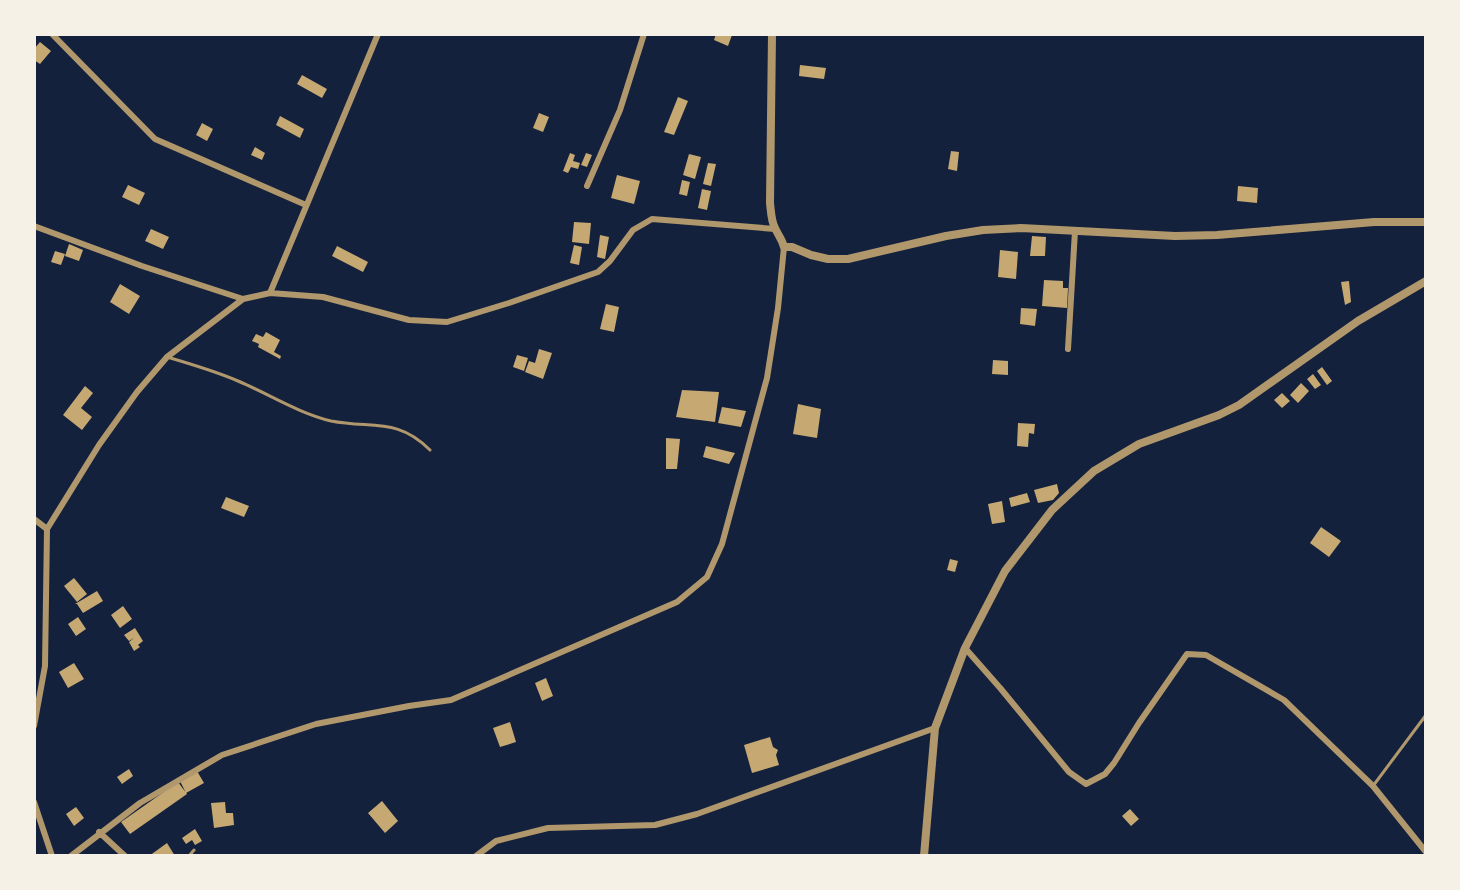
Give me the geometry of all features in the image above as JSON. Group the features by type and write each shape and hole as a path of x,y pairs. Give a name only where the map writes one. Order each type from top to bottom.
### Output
{"street":[{"path":"52,34 155,139 306,205"},
{"path":"270,293 378,34"},
{"path":"587,186 620,110 644,34"},
{"path":"71,855 140,802 222,755 316,724 451,700 677,602 707,577 722,544 767,378 778,308 784,247 782,238 775,229 770,203 772,34"},
{"path":"34,726 45,666 47,529 99,445 136,392 167,357 243,299 270,293 323,297 409,320 447,322 598,272 610,261 633,230 652,219 775,229"},
{"path":"784,247 792,247 828,259 848,259 946,236 983,230 1021,228 1175,236 1217,235 1352,224 1425,222"},
{"path":"34,226 142,266 243,299"},
{"path":"1068,349 1075,231"},
{"path":"924,855 935,728 965,648 1005,571 1052,510 1094,471 1140,444 1219,415 1239,405 1358,321 1425,281"},
{"path":"34,519 47,529"},
{"path":"965,648 1001,688 1069,772 1086,784 1105,774 1114,763 1187,654 1206,655 1284,700 1373,786 1423,849"},
{"path":"476,855 496,842 548,828 655,825 697,814 935,728"},
{"path":"34,802 52,855"},
{"path":"99,832 125,855"}],"lane":[{"path":"167,357 201,366 306,413 352,424 403,429 418,437 430,450"},
{"path":"1373,786 1425,715"},
{"path":"1423,849 1425,840"},
{"path":"189,855 194,849"}],"building":[{"path":"716,34 732,35 728,46 714,40"},
{"path":"40,42 51,51 40,64 34,60 34,49"},
{"path":"800,65 826,68 824,79 799,76"},
{"path":"302,75 327,89 322,98 297,84"},
{"path":"678,97 688,101 674,135 664,132"},
{"path":"539,113 549,117 543,132 533,128"},
{"path":"280,116 304,129 300,138 276,125"},
{"path":"202,123 213,129 207,141 196,135"},
{"path":"255,147 265,153 262,160 251,155"},
{"path":"951,151 959,152 957,171 948,169"},
{"path":"570,153 575,155 573,161 580,163 578,169 571,167 568,173 563,171"},
{"path":"586,153 592,155 587,167 581,165"},
{"path":"689,154 701,157 695,179 683,175"},
{"path":"708,163 716,164 711,186 703,184"},
{"path":"617,175 640,181 634,204 611,198"},
{"path":"682,180 690,182 687,196 679,194"},
{"path":"128,185 145,193 139,205 122,197"},
{"path":"1238,186 1258,188 1257,203 1237,201"},
{"path":"702,189 711,191 707,210 698,208"},
{"path":"574,222 591,223 589,244 572,242"},
{"path":"151,229 169,237 163,249 145,241"},
{"path":"600,235 609,237 605,259 597,257"},
{"path":"1032,236 1046,237 1045,256 1030,256"},
{"path":"69,244 83,250 79,261 65,256"},
{"path":"574,245 582,247 579,265 570,263"},
{"path":"337,246 368,262 363,272 332,256"},
{"path":"1000,250 1018,252 1016,279 998,277"},
{"path":"55,251 65,254 61,265 51,262"},
{"path":"1044,280 1063,281 1063,288 1068,288 1067,308 1042,306"},
{"path":"1349,281 1351,302 1345,305 1341,282"},
{"path":"120,284 140,296 129,314 110,302"},
{"path":"606,304 619,307 614,332 600,329"},
{"path":"1021,308 1037,309 1035,326 1020,324"},
{"path":"266,332 280,340 274,352 281,356 280,359 258,347 259,344 252,341 256,334 263,337"},
{"path":"539,349 552,353 543,379 525,372 529,361 535,363"},
{"path":"517,355 528,358 524,371 513,367"},
{"path":"993,360 1008,361 1008,375 992,374"},
{"path":"1322,367 1332,381 1327,385 1317,371"},
{"path":"1313,374 1321,385 1315,389 1307,379"},
{"path":"1301,383 1309,391 1298,403 1290,395"},
{"path":"85,386 93,393 81,408 92,417 82,430 63,415"},
{"path":"682,390 719,392 715,422 676,417"},
{"path":"1282,393 1290,401 1282,408 1274,400"},
{"path":"798,404 821,409 817,438 793,434"},
{"path":"722,407 746,411 741,427 718,423"},
{"path":"1018,423 1035,424 1034,434 1029,433 1028,447 1017,446"},
{"path":"666,438 680,439 677,469 666,469"},
{"path":"706,446 735,453 729,464 703,457"},
{"path":"1057,484 1059,493 1053,500 1038,503 1034,490"},
{"path":"1027,493 1030,502 1011,507 1009,498"},
{"path":"226,497 249,506 244,517 221,508"},
{"path":"1002,501 1005,522 992,524 988,504"},
{"path":"1321,527 1341,541 1329,557 1310,543"},
{"path":"950,559 958,561 955,572 947,570"},
{"path":"74,578 87,594 77,602 64,586"},
{"path":"97,591 103,601 83,613 75,604"},
{"path":"123,606 132,619 120,628 111,615"},
{"path":"78,617 86,629 76,636 68,624"},
{"path":"135,628 143,641 134,651 129,642 134,638 129,641 124,635"},
{"path":"74,663 84,679 68,688 59,672"},
{"path":"546,678 553,696 542,701 535,683"},
{"path":"510,722 516,742 500,747 493,728"},
{"path":"770,737 773,747 778,750 776,755 779,765 752,773 744,745"},
{"path":"129,769 133,776 122,784 117,777"},
{"path":"197,771 204,783 186,793 180,781"},
{"path":"178,782 187,794 130,834 121,822"},
{"path":"382,801 398,821 385,833 368,813"},
{"path":"225,802 226,813 233,813 234,825 214,828 211,803"},
{"path":"76,807 84,818 74,826 66,814"},
{"path":"1130,809 1139,819 1131,826 1122,816"},
{"path":"195,829 202,841 195,845 192,840 186,844 182,838"},
{"path":"167,843 175,856 149,856"}]}
